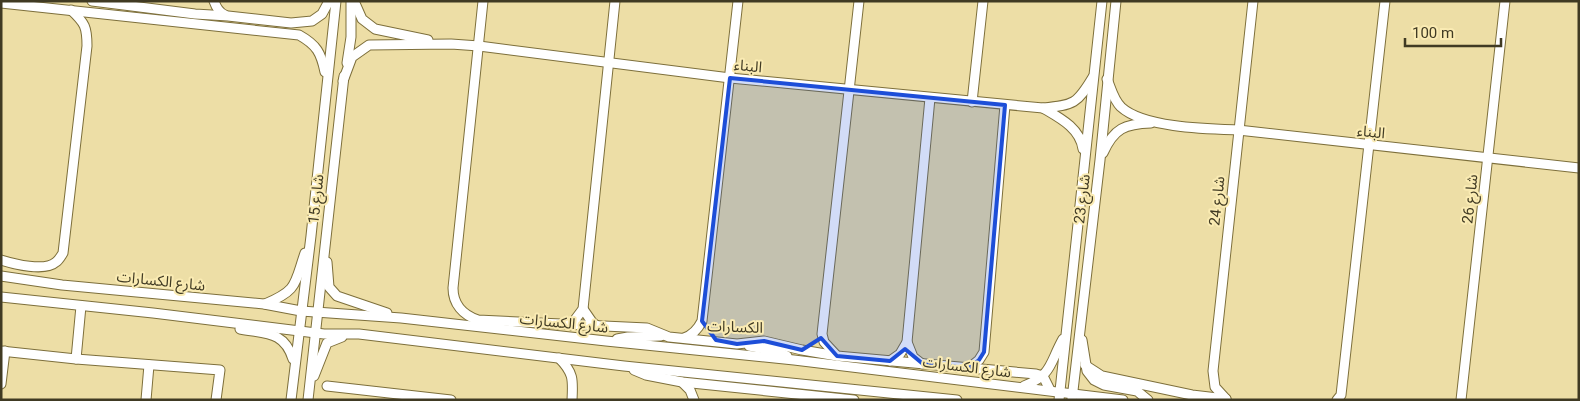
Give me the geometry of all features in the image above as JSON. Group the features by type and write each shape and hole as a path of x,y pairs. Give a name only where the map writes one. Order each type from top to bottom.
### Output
{"street":[{"path":"92,1 195,14 291,23 312,21 322,14 329,1"},
{"path":"195,14 212,1 222,14 228,16"},
{"name":"شارع 15","path":"290,400 311,236 326,80 336,1"},
{"name":"شارع 15","path":"308,396 344,81 351,37 353,1"},
{"name":"البناء","path":"353,1 362,19 375,29 450,44"},
{"path":"478,46 483,1"},
{"path":"570,325 583,309 615,1"},
{"path":"716,340 704,328 702,321 738,1"},
{"path":"837,356 824,342 822,334 859,1"},
{"path":"972,102 982,1"},
{"name":"شارع 23","path":"1056,394 1102,1"},
{"name":"شارع 23","path":"1072,397 1100,160 1116,1"},
{"name":"شارع 24","path":"1227,399 1215,387 1213,371 1253,1"},
{"path":"1341,398 1385,1"},
{"name":"شارع 26","path":"1461,400 1489,157 1504,1"},
{"path":"1,3 300,35 317,48 323,62 326,80"},
{"path":"1,260 28,267 50,266 63,253 87,33 82,21 71,10"},
{"name":"البناء","path":"344,81 352,57 369,45 450,44 849,91 1043,108 1063,106 1076,101 1083,94 1093,77"},
{"name":"الكسارات","path":"478,46 452,288 458,308 470,317 478,320 647,328 669,337 716,340 738,344 764,341 837,356 1043,376"},
{"name":"البناء","path":"1108,79 1114,95 1122,108 1160,123"},
{"path":"923,364 912,357 907,342 930,98"},
{"path":"969,368 979,360 984,352 1005,105"},
{"name":"البناء","path":"1043,108 1064,121 1077,133 1082,140 1084,158"},
{"name":"البناء","path":"1100,160 1112,136 1121,128 1138,123 1160,123 1196,129 1238,130 1368,146 1489,157 1579,168"},
{"path":"264,304 289,292 295,283 311,236"},
{"path":"325,245 329,287 337,296 401,318"},
{"path":"1,271 20,277"},
{"name":"شارع الكسارات","path":"1,276 20,277 62,285 264,304 301,311 401,318 606,342 794,360 1023,387 1072,397 1123,400"},
{"path":"1,297 298,331 359,334 624,366 957,400"},
{"path":"76,360 81,306"},
{"path":"583,309 597,326"},
{"path":"210,320 239,329 272,335 282,340 289,348 294,362"},
{"path":"683,338 690,336 702,321"},
{"path":"1080,330 1085,365 1087,372 1094,380 1104,385 1137,391 1148,400"},
{"path":"308,396 322,351 327,343 337,338 359,334"},
{"path":"802,350 814,346 822,334"},
{"path":"1023,387 1043,376 1050,367 1064,336"},
{"path":"606,342 628,337 669,337"},
{"path":"890,361 900,354 907,342"},
{"path":"738,344 779,352 794,360"},
{"path":"1,384 3,351 76,360 220,370 216,400"},
{"path":"559,358 572,375 572,400"},
{"path":"146,400 149,365"},
{"path":"1085,365 1102,376 1199,396 1227,399"},
{"path":"624,366 646,375 682,382 854,400"},
{"path":"1043,376 1056,394"},
{"path":"723,386 750,379"},
{"path":"682,382 690,390 694,400"},
{"path":"694,400 708,384"},
{"path":"327,386 451,400"},
{"path":"358,400 360,390"}],"highlighted area":[{"path":"730,78 1005,105 984,352 979,360 969,368 923,364 905,349 890,361 837,356 821,338 802,350 764,341 737,344 716,340 702,321"}]}
